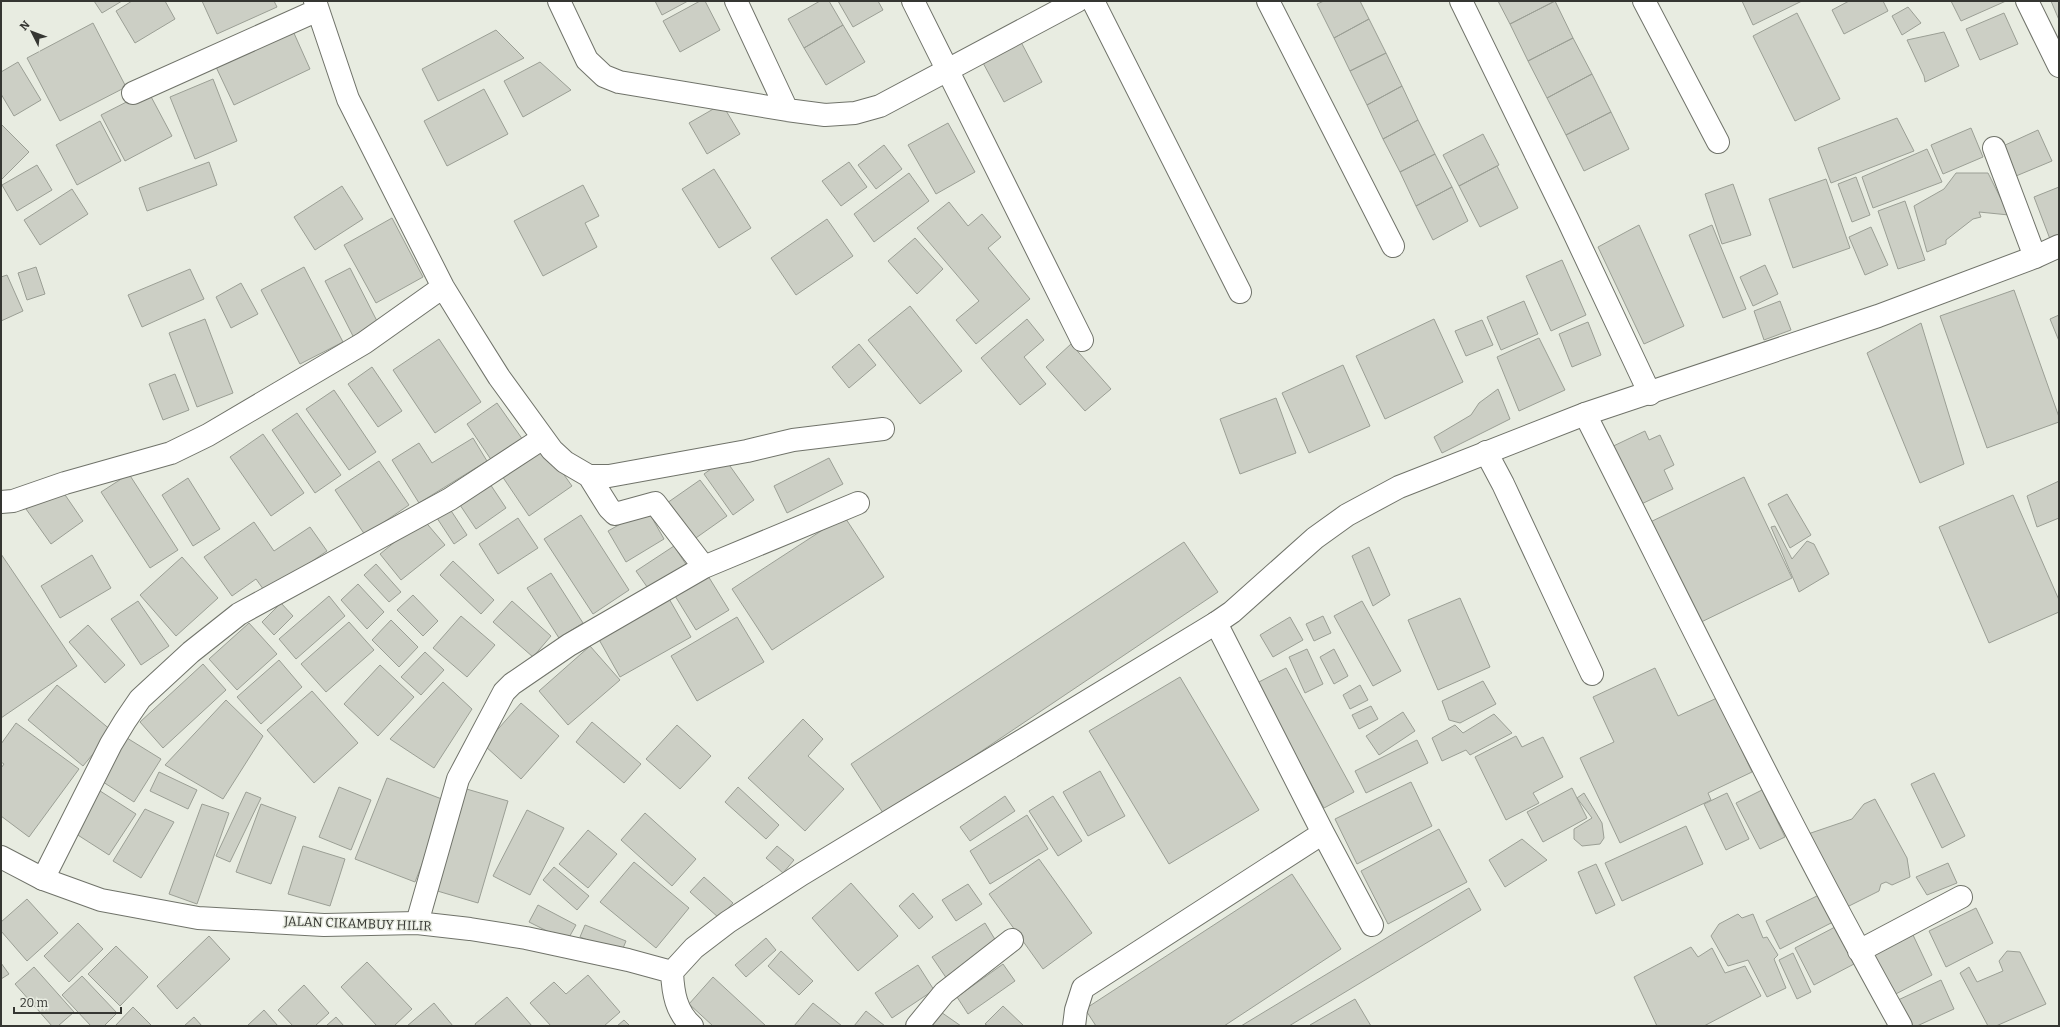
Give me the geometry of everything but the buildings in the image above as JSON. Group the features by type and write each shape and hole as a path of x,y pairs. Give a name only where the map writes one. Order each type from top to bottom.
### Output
{"street":[{"path":"559,1 588,60 604,76 619,82 787,110 826,115 855,114 880,106 1077,1"},
{"path":"736,1 787,110"},
{"path":"913,1 946,70 1082,340"},
{"path":"1093,1 1240,292"},
{"path":"1268,1 1394,246"},
{"path":"1461,1 1650,394"},
{"path":"1644,1 1718,142"},
{"path":"2027,1 2059,66"},
{"path":"133,93 316,6 348,99 443,287 499,377 543,438 565,462 590,476 610,476 746,451 793,440 883,429"},
{"path":"1994,148 2035,257"},
{"path":"692,1026 679,1010 673,991 672,972 694,948 728,922 802,874 1216,623 1232,612 1315,538 1347,515 1399,487 1585,414 1650,394 1878,316 2035,257 2059,246"},
{"path":"1,502 13,501 65,483 177,450 208,435 364,343 443,287"},
{"path":"1585,414 1766,774 1859,951 1901,1026"},
{"path":"43,879 110,744 140,699 191,652 239,614 450,499 543,438"},
{"path":"1486,452 1503,484 1592,674"},
{"path":"590,476 609,508 615,514 655,503 704,567"},
{"path":"417,923 458,779 504,692 512,684 569,645 704,567 858,504"},
{"path":"1216,623 1323,833 1372,925"},
{"path":"1074,1026 1076,1010 1083,988 1323,833"},
{"name":"JALAN CIKAMBUY HILIR","path":"1,857 43,879 101,900 198,918 324,925 417,923 526,938 628,960 672,972"},
{"path":"1859,951 1961,897"},
{"path":"917,1026 944,992 1012,940"}]}
